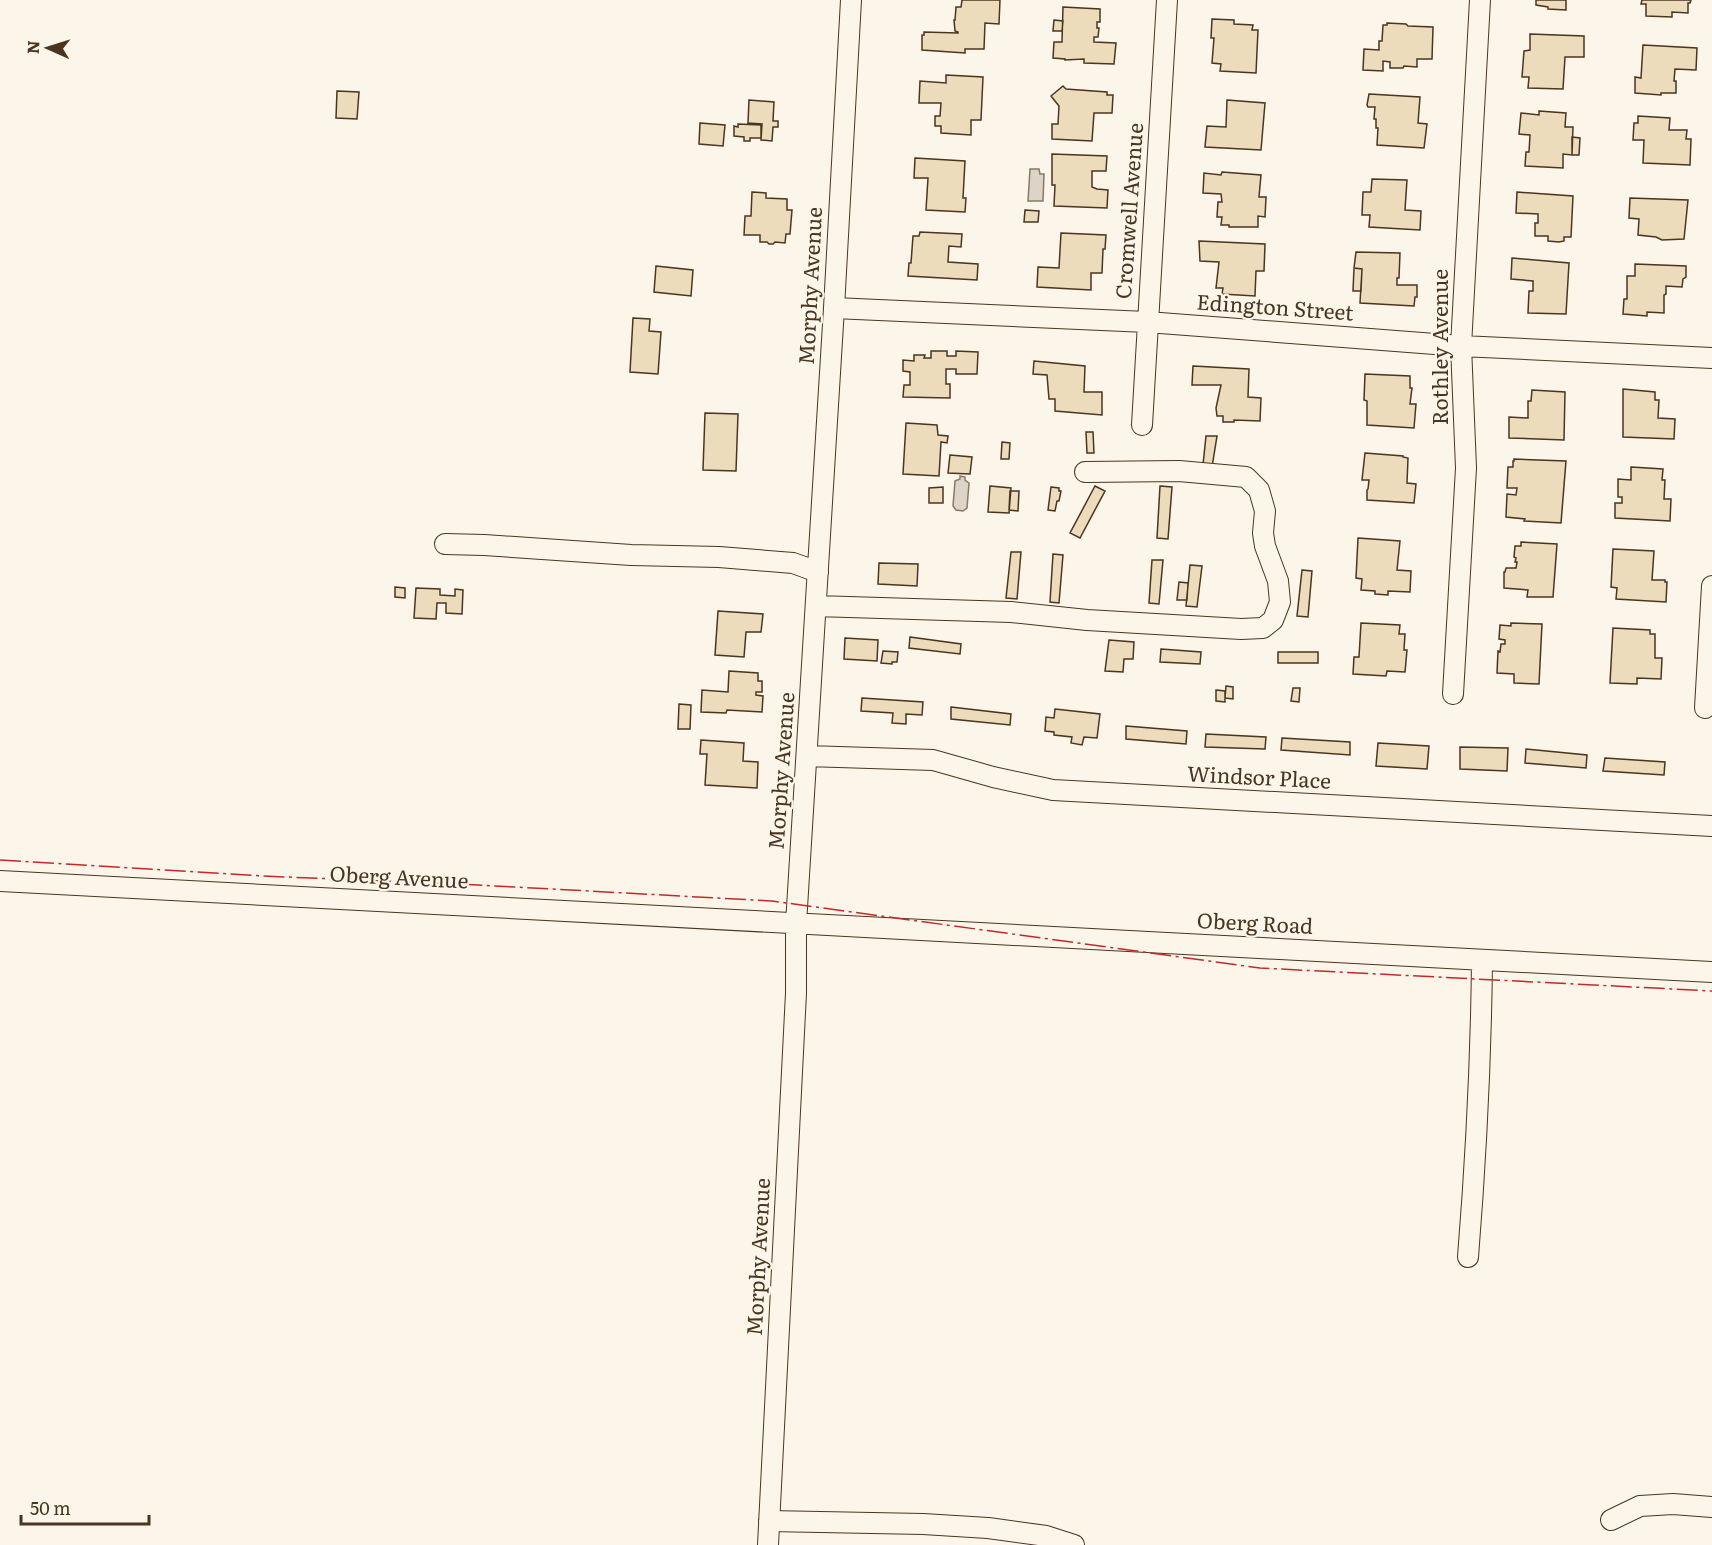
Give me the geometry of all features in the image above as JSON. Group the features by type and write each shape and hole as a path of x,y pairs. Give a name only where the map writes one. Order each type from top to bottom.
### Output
{"street":[{"name":"Morphy Avenue","path":"768,1545 796,993 796,924 834,308 850,0"},
{"name":"Cromwell Avenue","path":"1142,425 1167,0"},
{"name":"Rothley Avenue","path":"1453,694 1466,468 1461,346 1480,0"},
{"name":"Edington Street","path":"834,308 1147,322 1461,346 1712,358"},
{"path":"816,606 1011,612 1088,620 1241,629 1263,628 1273,621 1280,602 1278,581 1265,546 1263,533 1265,511 1259,490 1246,477 1179,471 1085,472"},
{"path":"445,544 631,555 730,558 793,563 818,572"},
{"path":"1705,708 1712,586"},
{"name":"Windsor Place","path":"807,756 933,760 993,777 1053,790 1712,826"},
{"name":"Oberg Avenue","path":"0,881 796,924"},
{"name":"Oberg Road","path":"796,924 1712,972"},
{"path":"1468,1257 1475,1161 1482,960"},
{"path":"1611,1520 1640,1506 1673,1504 1712,1507"},
{"path":"769,1521 923,1524 988,1528 1046,1536 1074,1545"}],"shaded area":[{"path":"1030,169 1039,169 1040,174 1044,174 1043,201 1028,201"},
{"path":"960,476 965,477 969,483 967,508 963,511 956,510 953,506 955,481 960,479"}],"building":[{"path":"962,0 1000,0 999,24 985,23 984,49 965,49 965,53 922,50 924,32 958,33 955,31 954,20 956,7 961,7"},
{"path":"1536,0 1566,0 1566,10 1548,9 1548,7 1536,5"},
{"path":"1642,0 1691,0 1688,3 1688,13 1672,12 1672,17 1646,16 1646,4 1641,4"},
{"path":"1063,7 1100,9 1100,22 1097,22 1098,37 1094,37 1094,42 1116,43 1114,64 1084,63 1084,59 1053,58 1054,42 1062,42"},
{"path":"1212,19 1234,20 1234,24 1253,25 1252,30 1258,30 1256,73 1220,71 1221,64 1212,63 1214,38 1211,38"},
{"path":"1054,20 1063,21 1062,31 1053,31"},
{"path":"1387,23 1433,27 1432,59 1417,59 1417,67 1404,66 1403,68 1390,68 1390,62 1383,61 1383,71 1363,70 1364,49 1379,50 1383,25"},
{"path":"1530,34 1584,36 1584,57 1565,57 1563,89 1528,88 1529,77 1522,77 1524,51 1530,50"},
{"path":"1643,45 1697,48 1696,70 1675,69 1676,93 1661,93 1661,95 1635,93 1635,77 1641,78"},
{"path":"946,75 983,77 981,120 971,120 971,135 941,133 941,126 935,126 935,116 940,116 941,103 919,103 920,81 946,83"},
{"path":"1063,86 1066,89 1107,92 1107,95 1113,95 1112,113 1094,113 1092,141 1052,139 1052,124 1058,124 1059,106 1051,96"},
{"path":"337,91 359,92 357,119 336,118"},
{"path":"1369,94 1420,97 1418,123 1427,124 1424,148 1377,145 1378,128 1376,128 1376,119 1374,119 1375,107 1367,105"},
{"path":"749,100 774,102 773,121 778,121 778,127 773,127 772,141 761,140 762,124 748,123"},
{"path":"1227,100 1265,103 1261,150 1205,147 1207,126 1226,127"},
{"path":"1539,111 1566,113 1565,127 1573,127 1572,155 1563,154 1563,168 1525,166 1530,135 1519,134 1521,113 1539,115"},
{"path":"1638,116 1670,118 1669,130 1687,130 1686,139 1691,139 1690,165 1643,163 1644,140 1633,140 1634,123 1638,123"},
{"path":"700,123 725,125 723,146 699,144"},
{"path":"738,124 761,125 761,138 750,138 750,141 744,141 744,137 734,136 734,126 738,127"},
{"path":"1572,137 1580,138 1579,155 1572,155"},
{"path":"1052,154 1107,156 1106,171 1092,171 1092,187 1108,190 1107,208 1054,206 1055,185 1052,185"},
{"path":"915,158 965,161 963,198 966,198 965,212 926,210 928,178 914,178"},
{"path":"1222,172 1261,175 1259,197 1266,197 1265,217 1258,216 1258,227 1221,225 1222,217 1217,217 1218,202 1222,202 1221,194 1203,193 1204,173 1221,175"},
{"path":"1372,179 1407,180 1405,210 1421,211 1420,230 1369,227 1370,215 1362,215 1363,192 1371,192"},
{"path":"752,192 766,193 766,198 787,199 787,210 792,210 790,234 786,234 785,243 769,244 760,242 760,235 744,235 745,216 751,216"},
{"path":"1517,192 1573,196 1571,237 1564,237 1564,241 1559,242 1548,241 1548,236 1535,236 1538,214 1516,213"},
{"path":"1630,198 1688,200 1684,239 1662,240 1638,235 1639,219 1629,218"},
{"path":"1025,210 1039,211 1038,222 1024,222"},
{"path":"920,232 962,234 961,247 949,246 948,262 978,264 977,280 908,276 913,236 919,236"},
{"path":"1061,233 1106,235 1102,273 1091,273 1091,290 1037,287 1038,267 1059,268"},
{"path":"1199,241 1265,244 1264,271 1256,271 1255,296 1222,294 1223,288 1216,288 1219,262 1200,261"},
{"path":"1356,252 1400,253 1397,285 1417,285 1414,306 1360,303 1362,269 1354,268"},
{"path":"1512,258 1569,263 1566,314 1528,313 1529,291 1533,291 1533,281 1511,279"},
{"path":"1635,264 1686,266 1686,277 1683,279 1682,287 1666,286 1664,313 1647,312 1647,316 1623,314 1624,299 1627,299 1627,276 1635,276"},
{"path":"656,266 693,270 691,296 654,292"},
{"path":"1354,268 1362,269 1361,291 1353,291"},
{"path":"633,318 650,319 649,331 661,332 658,374 630,372"},
{"path":"931,351 947,351 947,356 956,356 956,351 978,352 977,374 956,374 956,369 946,369 946,384 950,384 950,398 903,397 904,385 910,385 910,372 903,371 903,360 914,361 914,355 925,355 924,358 931,358"},
{"path":"1034,361 1085,366 1084,392 1102,392 1102,415 1055,411 1055,399 1049,399 1047,375 1033,374"},
{"path":"1193,366 1249,369 1248,397 1261,398 1260,421 1223,422 1223,416 1217,416 1216,408 1221,385 1192,385"},
{"path":"1365,374 1410,376 1410,388 1412,388 1410,404 1416,404 1414,428 1367,425 1367,401 1364,400"},
{"path":"1623,389 1655,392 1655,400 1659,400 1658,418 1675,419 1674,439 1623,437"},
{"path":"1532,390 1565,392 1564,440 1509,438 1509,417 1528,418 1528,401 1531,401"},
{"path":"705,413 738,414 736,471 703,470"},
{"path":"906,423 937,425 938,435 948,436 947,443 941,442 939,476 903,474"},
{"path":"1086,432 1093,432 1094,453 1087,453"},
{"path":"1206,436 1217,436 1212,467 1203,465"},
{"path":"1002,442 1010,443 1009,459 1001,459"},
{"path":"1365,453 1408,458 1407,483 1416,484 1414,503 1367,500 1369,480 1362,480"},
{"path":"950,455 972,457 970,474 948,473"},
{"path":"1514,459 1566,461 1561,523 1524,521 1525,519 1506,517 1507,494 1516,495 1517,488 1507,488 1508,467 1513,467"},
{"path":"1631,467 1663,469 1664,499 1671,499 1670,521 1615,518 1615,503 1622,503 1622,497 1618,497 1618,479 1631,480"},
{"path":"990,486 1011,488 1009,513 988,512"},
{"path":"1095,486 1105,491 1080,538 1070,533"},
{"path":"1160,486 1172,487 1168,539 1157,538"},
{"path":"943,487 943,503 929,503 929,488"},
{"path":"1051,487 1059,488 1061,491 1055,511 1048,510"},
{"path":"1010,491 1019,491 1018,511 1009,510"},
{"path":"1358,538 1400,541 1397,570 1411,571 1410,592 1388,591 1388,595 1361,590 1362,579 1356,578"},
{"path":"1521,542 1557,544 1553,597 1527,597 1528,590 1504,588 1504,572 1506,568 1516,568 1515,546 1521,546"},
{"path":"1613,549 1654,551 1652,580 1667,582 1666,602 1616,599 1617,588 1611,587"},
{"path":"1011,552 1021,552 1017,599 1006,598"},
{"path":"1053,554 1063,555 1059,603 1050,602"},
{"path":"1152,560 1163,560 1159,604 1149,603"},
{"path":"879,563 918,564 917,586 878,584"},
{"path":"1190,565 1202,566 1197,607 1186,606"},
{"path":"1302,570 1312,571 1308,617 1297,616"},
{"path":"1179,582 1188,583 1187,600 1177,600"},
{"path":"395,587 405,588 405,598 395,597"},
{"path":"416,588 440,589 440,595 455,596 455,589 463,590 462,614 446,613 446,603 437,603 436,619 414,618"},
{"path":"718,611 763,614 761,632 746,632 744,657 715,655"},
{"path":"1361,623 1400,625 1399,634 1405,634 1404,650 1407,650 1405,672 1387,671 1386,676 1353,674 1354,657 1359,657"},
{"path":"1511,623 1542,624 1539,684 1514,683 1514,674 1497,673 1498,651 1500,652 1501,644 1505,644 1505,640 1499,639 1500,625 1511,626"},
{"path":"1613,628 1650,630 1650,634 1655,634 1655,658 1662,658 1661,679 1637,678 1637,684 1610,683"},
{"path":"910,637 961,644 960,654 909,648"},
{"path":"845,638 878,640 877,661 844,659"},
{"path":"1109,640 1134,642 1133,659 1124,659 1123,672 1105,671"},
{"path":"1161,649 1201,652 1200,664 1160,662"},
{"path":"883,651 898,652 897,662 881,663"},
{"path":"1278,652 1318,652 1318,663 1278,663"},
{"path":"729,671 758,673 758,681 762,681 762,692 756,692 756,695 763,696 762,712 727,710 726,713 701,712 702,690 728,692"},
{"path":"1226,686 1233,687 1233,699 1225,698"},
{"path":"1293,688 1300,688 1299,702 1291,701"},
{"path":"1216,690 1225,691 1225,702 1216,701"},
{"path":"862,698 923,702 922,715 906,714 906,724 892,723 893,713 861,711"},
{"path":"679,704 691,705 690,729 678,729"},
{"path":"951,707 1011,714 1010,725 951,719"},
{"path":"1055,709 1100,714 1097,738 1084,737 1082,745 1071,743 1072,737 1054,735 1054,732 1045,731 1046,717 1054,718"},
{"path":"1126,726 1187,731 1186,744 1126,739"},
{"path":"1206,734 1266,737 1265,749 1205,747"},
{"path":"1282,738 1350,742 1350,755 1281,750"},
{"path":"701,740 744,743 743,761 758,762 757,788 705,785 707,754 700,754"},
{"path":"1378,743 1429,746 1427,769 1376,766"},
{"path":"1460,747 1508,748 1507,771 1460,769"},
{"path":"1526,749 1587,755 1586,768 1525,763"},
{"path":"1605,758 1665,762 1664,775 1603,771"}],"power":[{"path":"0,860 263,876 772,901 1260,968 1712,991"}]}
